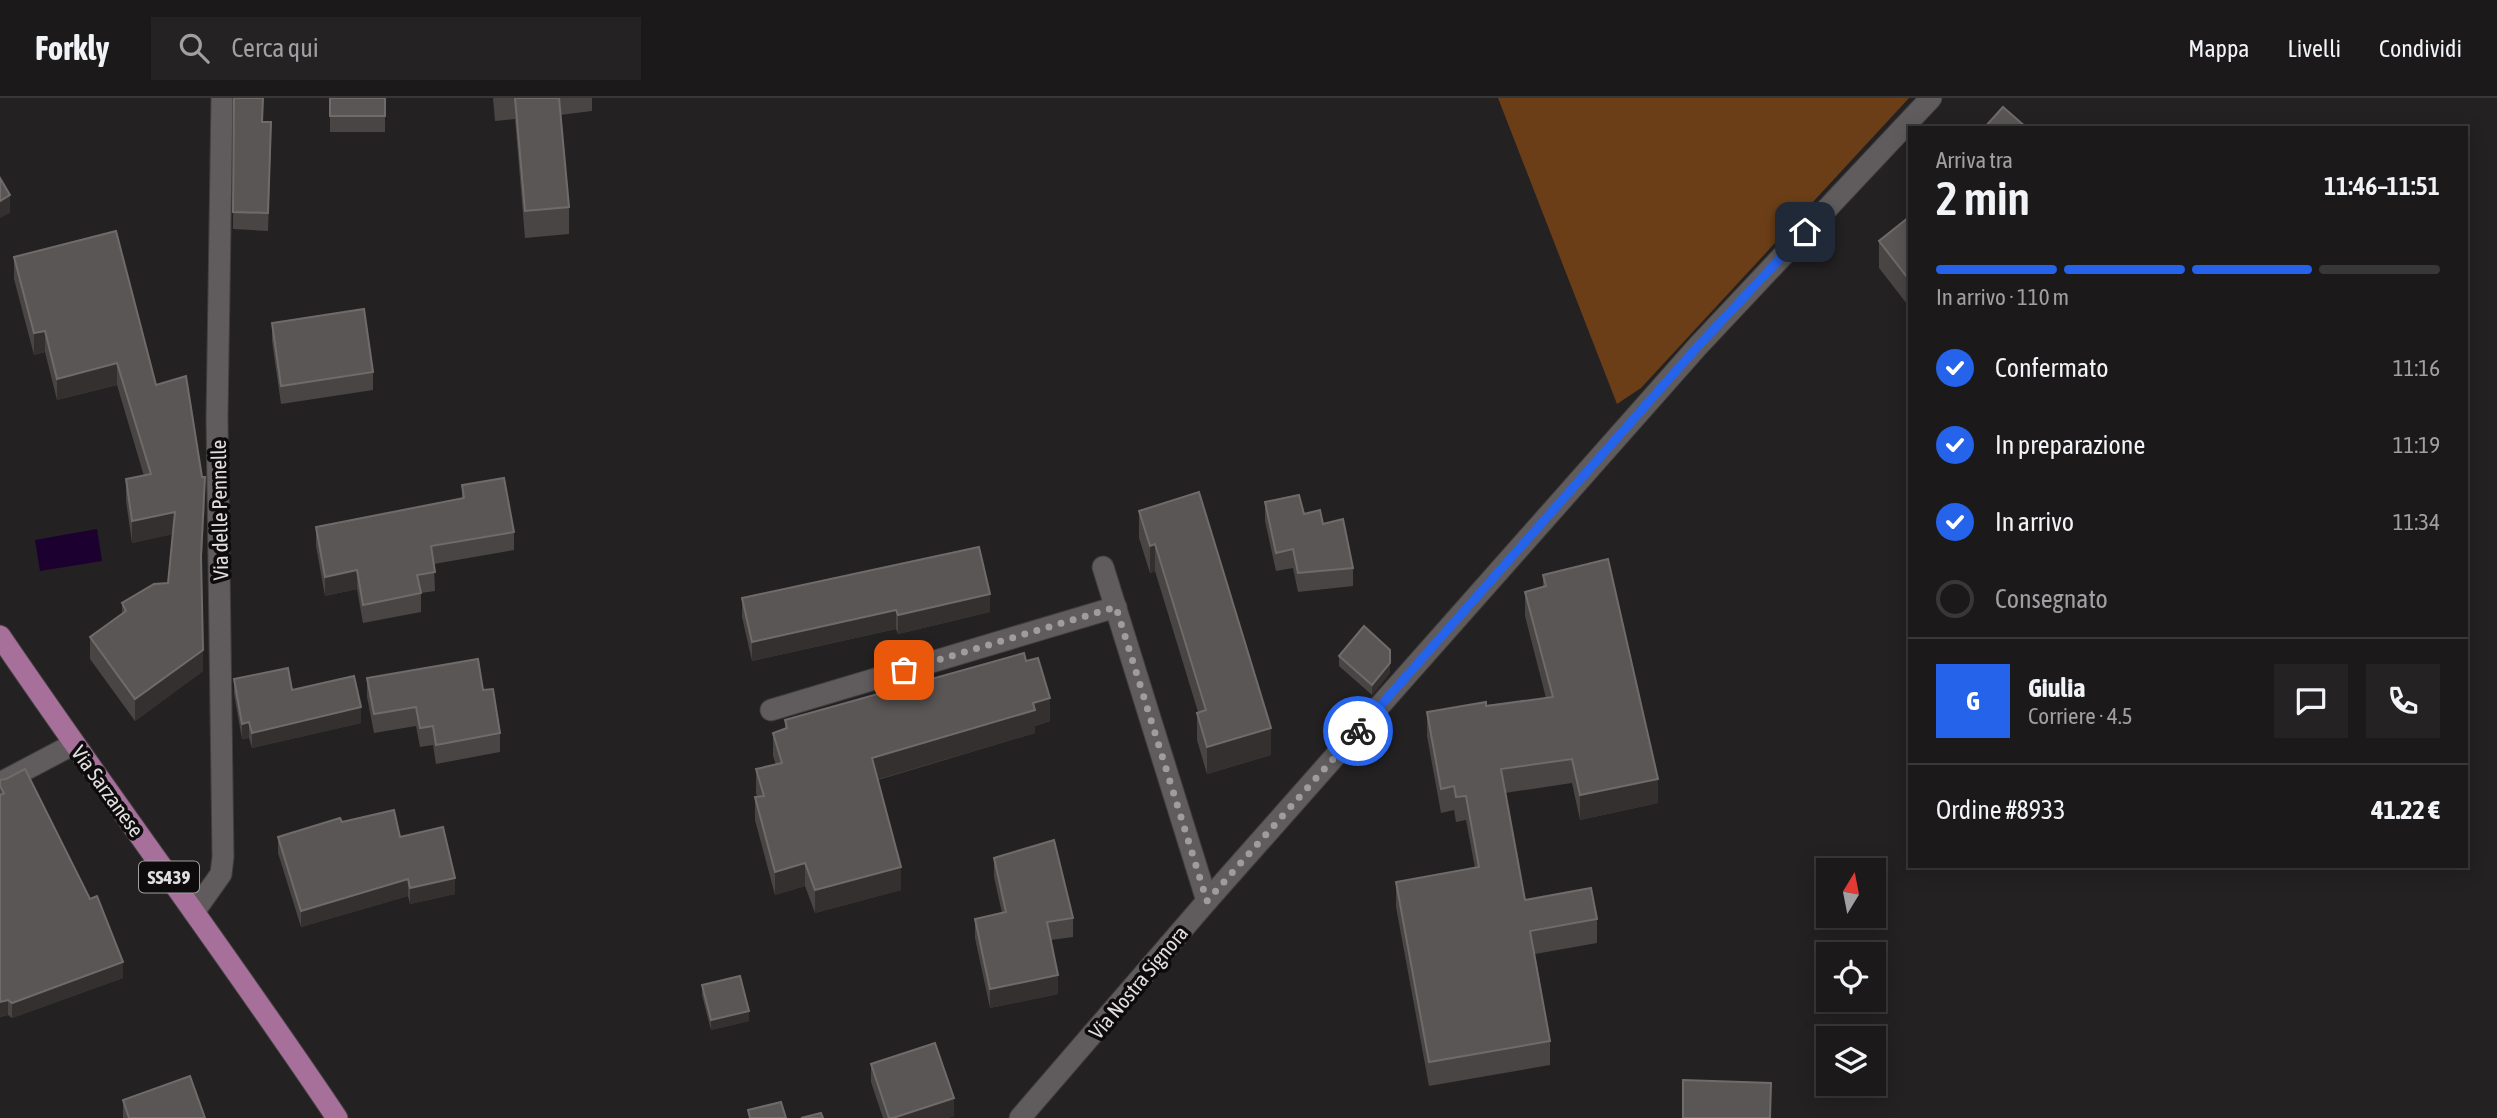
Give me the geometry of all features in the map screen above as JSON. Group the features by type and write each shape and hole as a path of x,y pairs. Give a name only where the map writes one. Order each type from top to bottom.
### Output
{"main road":[{"name":"Via Sarzanese","path":"0,636 74,744 239,972 337,1118"}],"street":[{"name":"Via delle Pennelle","path":"194,912 221,874 223,857 217,418 222,98"},
{"name":"Via Nostra Signora","path":"1020,1118 1207,901 1698,346 1931,98"},
{"path":"1103,567 1207,901"},
{"path":"771,710 1116,607"},
{"path":"0,783 74,744"}],"shaded area":[{"path":"1498,98 1909,98 1641,388 1617,404"},
{"path":"97,529 102,561 40,571 35,540"}],"building":[{"path":"234,98 263,98 262,122 271,122 268,213 233,212"},
{"path":"330,98 385,98 385,116 330,116"},
{"path":"515,98 559,98 569,207 525,211"},
{"path":"2003,107 2025,126 1986,126"},
{"path":"0,178 10,195 0,201"},
{"path":"1908,218 1907,277 1879,241"},
{"path":"116,231 156,385 186,376 202,477 205,477 201,556 203,650 135,699 90,637 126,611 122,603 154,584 168,583 175,512 132,521 126,479 151,474 117,363 57,379 45,331 34,333 14,257"},
{"path":"364,309 373,372 281,386 272,323"},
{"path":"504,478 514,532 431,546 435,572 417,575 421,593 363,605 357,570 325,577 316,527 464,498 462,485"},
{"path":"1199,492 1271,728 1207,747 1197,713 1206,710 1155,544 1150,546 1139,511"},
{"path":"1299,495 1304,514 1320,510 1323,524 1343,519 1353,568 1298,573 1293,549 1276,553 1265,502"},
{"path":"979,547 990,594 898,615 896,610 752,642 742,598"},
{"path":"1608,559 1658,779 1580,795 1572,759 1501,769 1525,900 1591,888 1597,919 1530,931 1550,1041 1429,1062 1396,882 1479,867 1466,796 1456,797 1454,786 1441,789 1427,712 1486,702 1486,706 1553,697 1525,592 1546,586 1543,575"},
{"path":"1364,626 1390,650 1390,663 1372,685 1339,656"},
{"path":"1024,653 1026,661 1038,658 1050,698 1033,703 1035,710 872,758 901,867 815,890 805,863 775,872 755,797 764,796 756,769 782,763 773,733 787,728 785,720"},
{"path":"478,659 483,690 493,689 500,733 436,745 433,726 420,728 416,707 374,714 367,678"},
{"path":"288,668 292,690 354,676 361,707 252,733 249,722 242,724 234,679"},
{"path":"25,769 90,899 97,896 123,962 12,1003 8,1000 0,1002 0,795 4,793 0,780"},
{"path":"394,810 400,837 443,827 455,878 410,888 408,879 301,911 278,837 340,818 342,822"},
{"path":"1054,840 1073,918 1047,922 1058,975 990,989 975,919 1006,912 994,858"},
{"path":"740,976 749,1011 711,1020 702,985"},
{"path":"935,1043 954,1098 889,1118 871,1064"},
{"path":"190,1076 205,1118 129,1118 123,1100"},
{"path":"1683,1080 1771,1083 1770,1118 1683,1118"},
{"path":"781,1102 786,1118 750,1118 748,1110"},
{"path":"821,1113 823,1118 801,1118"}],"way so far":[{"path":"904,670 1116,607 1207,901 1358,731"}],"route":[{"path":"1358,731 1698,346 1805,232"}]}
